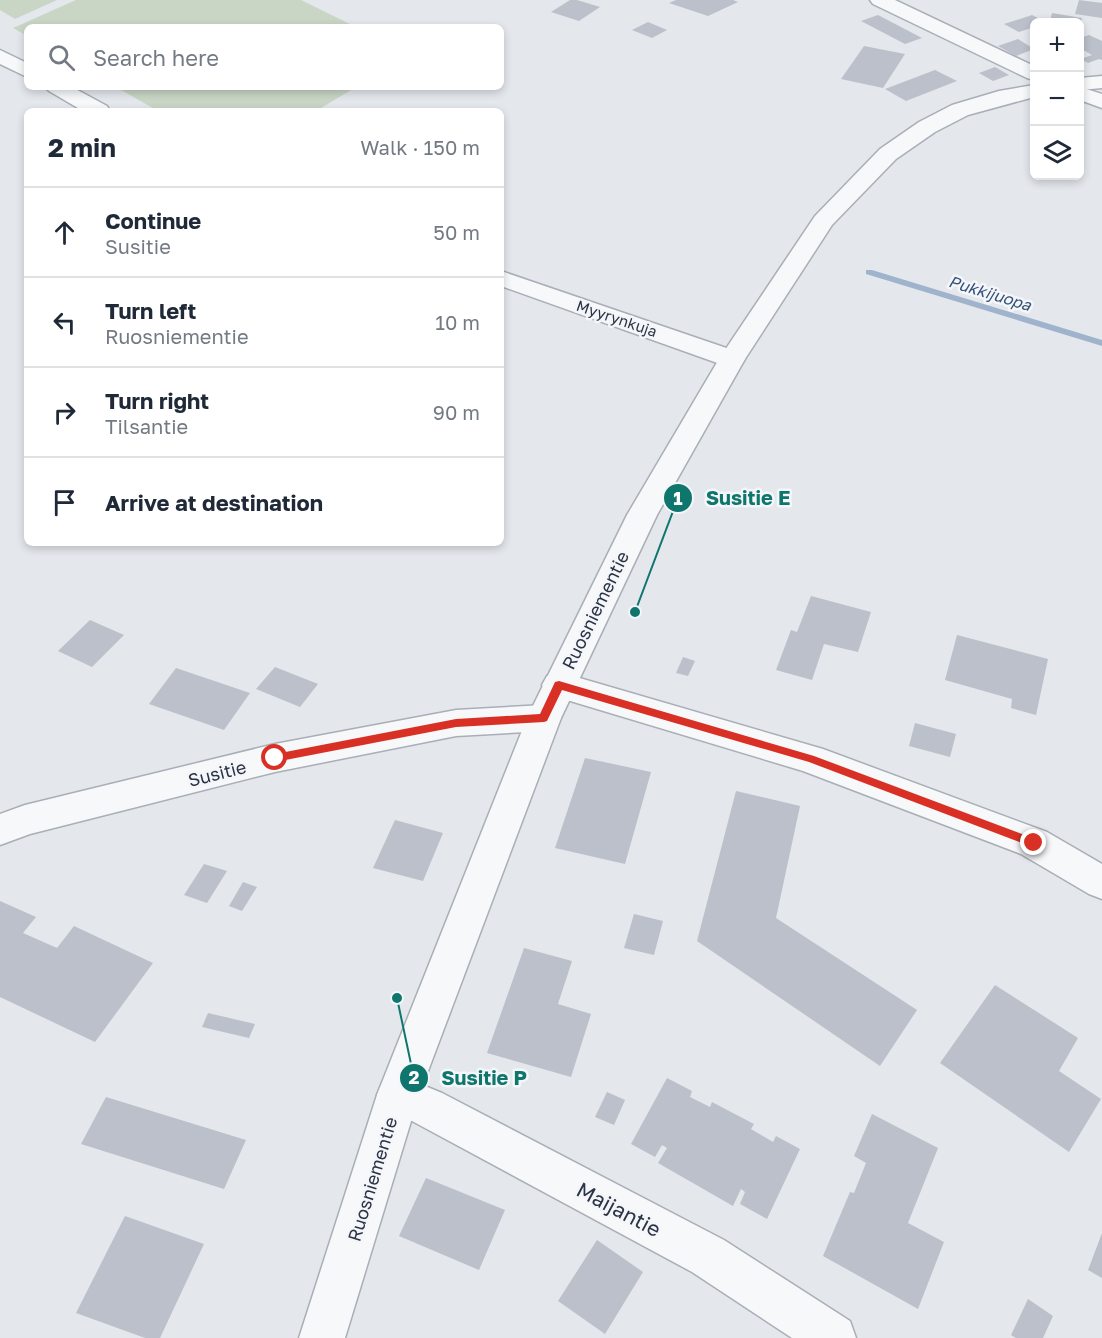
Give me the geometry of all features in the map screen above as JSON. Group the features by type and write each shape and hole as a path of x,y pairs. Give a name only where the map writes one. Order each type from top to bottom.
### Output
{"street":[{"path":"880,0 1031,72"},
{"path":"0,56 24,69"},
{"path":"1084,84 1102,82"},
{"path":"61,90 94,108"},
{"name":"Ruosniementie","path":"322,1338 398,1095 544,718 642,515 732,359 823,221 888,154 927,127 960,110 1030,92"},
{"path":"1084,95 1102,102"},
{"name":"Myyrynkuja","path":"504,279 732,359"},
{"path":"559,685 811,759 1034,843 1102,883"},
{"name":"Susitie","path":"0,830 25,820 275,758 456,723 544,718"},
{"name":"Maijantie","path":"398,1095 427,1107 708,1256 833,1338"}],"green space":[{"path":"0,0 57,0 15,19 0,10"},
{"path":"76,0 301,0 350,24 24,24 24,34 13,28"},
{"path":"121,90 351,90 321,108 153,108"}],"building":[{"path":"570,0 600,7 579,21 551,12"},
{"path":"676,0 733,0 738,2 708,16 669,3"},
{"path":"1079,0 1102,3 1102,18 1075,14"},
{"path":"1052,13 1082,18 1051,18"},
{"path":"878,15 922,38 905,44 861,21"},
{"path":"1032,15 1038,18 1030,18 1030,28 1019,32 1004,24"},
{"path":"648,22 667,30 652,38 632,30"},
{"path":"1089,35 1102,41 1102,60 1088,63 1084,61 1084,58 1092,55 1084,50 1084,37"},
{"path":"1018,39 1030,46 1030,51 1016,56 998,46"},
{"path":"864,46 905,54 883,88 841,79"},
{"path":"995,67 1009,75 993,81 979,73"},
{"path":"935,70 957,81 906,101 885,89"},
{"path":"811,596 871,612 858,652 824,644 812,680 776,670 791,630 797,632"},
{"path":"90,620 124,635 92,667 58,651"},
{"path":"957,635 1048,659 1036,715 1011,708 1012,699 945,680"},
{"path":"683,657 695,661 688,676 676,673"},
{"path":"275,667 318,684 300,707 256,689"},
{"path":"176,668 250,693 224,730 149,704"},
{"path":"915,723 956,734 950,757 909,746"},
{"path":"585,758 651,772 625,864 555,848"},
{"path":"736,791 800,806 776,918 917,1010 880,1066 697,941"},
{"path":"395,820 443,833 423,881 373,868"},
{"path":"204,864 227,871 207,903 184,895"},
{"path":"243,882 257,887 242,911 229,906"},
{"path":"0,901 36,917 23,933 57,948 74,926 153,963 95,1042 0,997"},
{"path":"634,914 663,921 654,955 624,948"},
{"path":"524,948 572,961 558,1004 591,1014 571,1077 487,1053"},
{"path":"995,985 1078,1038 1059,1071 1101,1099 1069,1152 940,1063"},
{"path":"208,1013 255,1024 249,1038 202,1027"},
{"path":"667,1078 692,1091 690,1097 710,1107 712,1102 754,1124 751,1129 773,1142 776,1136 800,1149 767,1219 740,1204 745,1192 741,1189 733,1206 658,1163 667,1148 662,1145 655,1157 631,1144"},
{"path":"607,1092 625,1100 614,1125 595,1117"},
{"path":"106,1097 246,1140 224,1189 81,1144"},
{"path":"872,1114 938,1148 908,1223 944,1242 918,1309 823,1256 850,1192 854,1193 866,1163 854,1156"},
{"path":"426,1178 505,1210 479,1270 399,1236"},
{"path":"125,1216 204,1244 160,1338 145,1338 76,1313"},
{"path":"1102,1233 1102,1278 1088,1270"},
{"path":"597,1240 643,1272 605,1334 558,1301"},
{"path":"1028,1299 1053,1316 1043,1338 1016,1338 1011,1335"}],"waterway":[{"name":"Pukkijuopa","path":"869,272 1102,343"}],"place":[{"name":"Susitie E","path":"635,612"},
{"name":"Susitie P","path":"397,998"}],"route":[{"path":"275,758 456,723 544,718 559,685 811,759 1034,843"}]}
